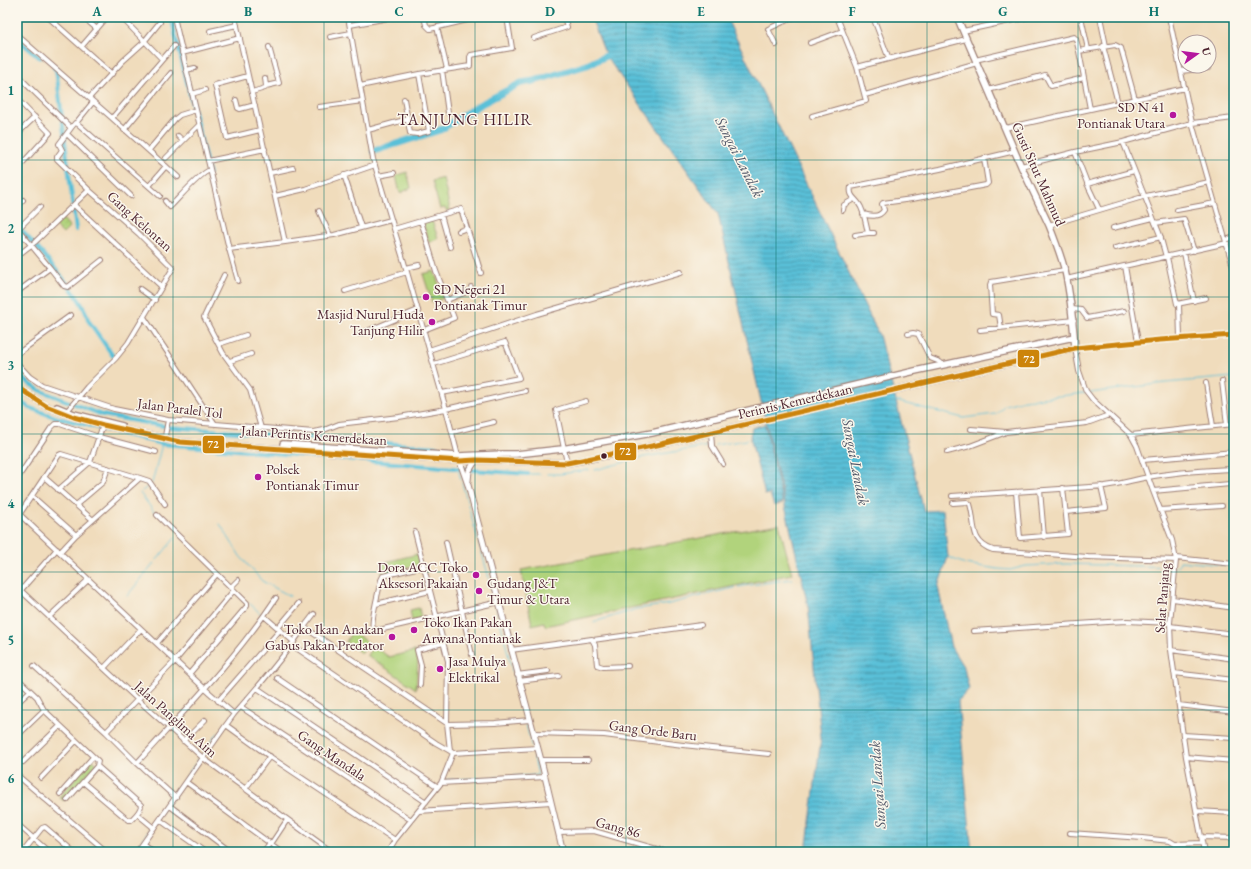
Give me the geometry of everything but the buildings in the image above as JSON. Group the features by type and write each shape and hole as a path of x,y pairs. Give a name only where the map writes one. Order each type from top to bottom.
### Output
{"highway":[{"name":"Gusti Situt Mahmud","path":"957,17 1049,225 1065,270 1074,320 1075,348"},
{"path":"402,455 461,464 503,454 564,449 712,419 915,371 1074,337"},
{"name":"Perintis Kemerdekaan","path":"461,464 476,460 567,463 657,446 1075,348"},
{"path":"960,362 966,373"},
{"name":"Jalan Perintis Kemerdekaan","path":"17,386 50,404 67,411 140,431 208,440 380,450 402,455"},
{"name":"Jalan Perintis Kemerdekaan","path":"17,386 46,406 65,414 103,426 180,442 402,455"}],"main road":[{"path":"468,485 469,471 476,460"},
{"path":"461,464 468,485 551,802 561,832 563,852"}],"street":[{"path":"48,17 112,74"},
{"path":"83,17 97,29"},
{"path":"82,46 107,17"},
{"path":"121,17 162,59"},
{"path":"174,17 192,94 194,110 238,281"},
{"path":"235,17 285,242"},
{"path":"348,17 362,101 375,165 407,270 461,464"},
{"path":"350,25 394,17"},
{"path":"424,17 427,27 430,29 461,20 480,17"},
{"path":"360,86 445,69 470,66 471,55 497,52 512,48 507,17"},
{"path":"534,38 567,27 564,17"},
{"path":"776,45 768,29 794,17"},
{"path":"812,116 868,101 857,67 837,17"},
{"path":"873,17 889,59"},
{"path":"963,31 1029,17"},
{"path":"1081,17 1088,49"},
{"path":"1100,17 1104,46 1118,103"},
{"path":"1170,17 1177,51"},
{"path":"89,98 123,61 144,41 160,22"},
{"path":"210,31 237,25"},
{"path":"437,27 445,69 448,113"},
{"path":"810,43 842,31"},
{"path":"330,37 351,33"},
{"path":"17,35 178,177"},
{"path":"865,95 976,62 1074,37 1076,39 1079,51 1090,108"},
{"path":"182,53 240,38"},
{"path":"857,67 966,39"},
{"path":"1079,51 1115,45 1121,48 1135,99"},
{"path":"112,118 174,46"},
{"path":"252,92 265,88 266,86 279,83 269,47"},
{"path":"186,70 194,68"},
{"path":"124,130 171,73"},
{"path":"17,74 72,128"},
{"path":"404,99 410,132 417,134 430,131 419,74"},
{"path":"1182,74 1192,123 1234,270"},
{"path":"988,90 1046,75 1051,86 1084,78"},
{"path":"248,76 215,85 227,138 260,130"},
{"path":"265,78 266,86"},
{"path":"1005,128 1185,88"},
{"path":"192,94 205,90"},
{"path":"17,99 50,131 50,134 17,169"},
{"path":"236,100 238,108 240,109 255,105"},
{"path":"319,107 362,101"},
{"path":"93,102 67,134 131,196"},
{"path":"149,150 172,122 180,115 194,110"},
{"path":"17,134 35,116"},
{"path":"1022,166 1075,152 1123,142 1192,123 1234,118"},
{"path":"368,130 408,119"},
{"path":"76,123 160,196"},
{"path":"166,158 199,125"},
{"name":"Gang Kelontan","path":"67,134 59,143 62,149 57,158 89,190 130,225 171,265 173,268 162,287"},
{"path":"178,136 183,141"},
{"path":"1123,142 1161,236 1167,257 1176,304 1179,304 1180,338"},
{"path":"208,161 265,149"},
{"path":"868,233 861,206 854,199 851,192 852,187 1015,151"},
{"path":"1075,152 1087,184 1099,209"},
{"path":"863,214 872,216 884,212 882,203 986,185 988,183 984,158"},
{"path":"275,196 305,189 375,165"},
{"path":"149,186 166,166"},
{"path":"270,173 293,168"},
{"path":"165,201 170,207 191,185 210,170"},
{"path":"1087,184 1134,171"},
{"path":"378,176 394,173"},
{"path":"344,175 361,227"},
{"path":"1049,225 1146,196 1209,182"},
{"path":"17,256 34,244 89,190"},
{"path":"842,210 844,205 854,199"},
{"path":"17,206 23,200"},
{"path":"1177,210 1215,203"},
{"path":"67,411 77,398 116,358 133,336 162,287 74,205"},
{"path":"40,207 19,228 34,244 64,286 69,286 102,260"},
{"path":"394,229 461,210 481,273"},
{"path":"319,211 330,235"},
{"path":"441,215 450,247"},
{"path":"1113,228 1154,221 1184,219 1194,250"},
{"path":"230,249 330,235 391,220"},
{"path":"421,221 436,271 454,318 424,330"},
{"path":"459,231 467,228"},
{"path":"856,235 874,233"},
{"path":"1115,248 1161,236"},
{"path":"1066,280 1184,253 1234,238"},
{"path":"1184,253 1194,301"},
{"path":"346,291 419,265"},
{"path":"1125,266 1138,342"},
{"path":"17,292 50,268"},
{"path":"1001,328 999,315 992,314 991,282 1065,270"},
{"path":"430,350 537,314 681,272"},
{"path":"224,275 204,316 223,352 250,390 261,428"},
{"path":"447,300 471,290 471,287"},
{"path":"140,289 154,300"},
{"path":"1179,304 1206,298"},
{"path":"1072,309 1081,310 1087,318 1124,311"},
{"path":"360,334 418,310"},
{"path":"17,354 71,314"},
{"path":"144,317 216,424"},
{"path":"980,330 1074,320"},
{"path":"908,334 918,334 930,358 944,365"},
{"path":"219,344 246,335"},
{"path":"1075,348 1180,338 1234,335"},
{"path":"434,364 505,342 519,378 442,393"},
{"name":"Selat Panjang","path":"1075,348 1079,371 1086,391 1092,400 1130,435 1137,446 1170,534 1176,563 1170,624 1171,650 1186,757 1204,852"},
{"path":"230,361 250,354"},
{"name":"Jalan Paralel Tol","path":"17,363 24,372 36,381 52,389 114,409 168,421 320,432 339,424 399,417 446,409 525,390"},
{"path":"1222,381 1227,425"},
{"path":"1206,383 1213,426"},
{"path":"567,463 556,410 586,401"},
{"path":"971,429 1006,432 1087,423 1109,415"},
{"path":"165,434 168,421"},
{"path":"452,432 494,422"},
{"path":"17,479 54,425 60,424 156,452"},
{"path":"1130,435 1234,424"},
{"path":"58,490 90,462 103,426"},
{"path":"713,432 712,446 723,464"},
{"path":"948,452 970,446 1006,432"},
{"path":"1143,460 1234,452"},
{"path":"165,504 148,480 61,454 58,455 32,496 18,514 190,673 218,701 234,714"},
{"path":"76,505 103,482 108,468"},
{"path":"952,496 1123,484 1148,477 1234,469"},
{"path":"44,477 93,520"},
{"path":"19,588 58,550 140,478"},
{"path":"1153,492 1230,484"},
{"path":"1066,512 1106,508 1101,486"},
{"path":"1016,492 1020,538 1044,537 1068,534 1063,488"},
{"path":"1040,490 1044,537"},
{"path":"32,496 76,535"},
{"path":"953,503 967,502 970,504 978,540 985,547 993,550 1176,563 1234,564"},
{"path":"1160,510 1222,506"},
{"path":"158,515 246,602 247,606 190,673"},
{"path":"388,852 395,840 441,783 452,752 446,724 448,661 415,532"},
{"path":"446,542 472,655"},
{"path":"424,566 383,576 372,625 373,629 379,630 498,602"},
{"path":"157,643 217,574"},
{"path":"49,617 88,580"},
{"path":"106,732 175,660 238,580"},
{"name":"Jalan Panglima Aim","path":"19,588 168,728 203,758 332,852"},
{"path":"376,604 430,591"},
{"path":"138,763 236,652 276,598"},
{"path":"1173,599 1234,608"},
{"path":"218,701 279,629 298,603"},
{"path":"138,852 234,714 293,644 314,614"},
{"path":"264,616 293,644 436,743 452,752 538,748"},
{"path":"973,631 1108,622 1170,624 1234,634"},
{"path":"511,650 701,626"},
{"path":"304,627 446,724 530,720"},
{"path":"104,668 141,629"},
{"path":"593,640 597,665 603,667 628,666"},
{"path":"420,685 421,665 416,650 443,643"},
{"path":"1171,650 1234,659"},
{"path":"34,666 176,798"},
{"path":"517,675 548,670"},
{"path":"1174,673 1234,680"},
{"path":"519,680 559,676"},
{"path":"17,678 37,697 44,710 98,761 97,766 67,800"},
{"path":"277,678 438,787"},
{"path":"257,688 426,802"},
{"path":"17,703 30,691"},
{"path":"1179,706 1234,712"},
{"name":"Gang Mandala","path":"241,707 411,820"},
{"path":"17,736 44,710"},
{"path":"183,741 205,720"},
{"path":"226,725 395,840"},
{"path":"23,762 60,726"},
{"name":"Gang Orde Baru","path":"534,733 604,734 683,745 769,754"},
{"path":"1183,735 1234,738"},
{"path":"41,778 76,741"},
{"path":"245,789 270,756"},
{"path":"60,794 93,757"},
{"path":"1186,757 1234,761"},
{"path":"540,760 588,760"},
{"path":"83,782 128,820 131,820 137,814 141,808 141,805 97,766"},
{"path":"17,775 108,852"},
{"path":"441,783 545,777"},
{"path":"71,781 78,788"},
{"path":"186,782 282,852"},
{"path":"419,811 551,802"},
{"path":"170,806 231,852"},
{"path":"1197,811 1234,813"},
{"path":"137,814 154,828"},
{"path":"160,820 205,852"},
{"path":"262,852 271,843 287,820"},
{"path":"17,824 49,852"},
{"path":"23,852 42,828 45,827 74,852"},
{"name":"Gang 86","path":"561,832 594,831 667,852"},
{"path":"1070,833 1142,838 1170,841 1175,844 1202,843"},
{"path":"1201,837 1234,838"},
{"path":"143,844 154,852"}],"green space":[{"path":"407,172 411,188 400,193 396,176"},
{"path":"443,178 450,210 447,211 445,208 440,209 432,181"},
{"path":"63,219 70,227 63,234 55,226"},
{"path":"432,221 438,238 429,243 423,223"},
{"path":"434,271 444,298 432,302 423,274"},
{"path":"779,524 792,574 545,626 544,622 532,625 521,570"},
{"path":"418,554 420,564 381,574 382,563"},
{"path":"419,608 421,619 412,621 410,610"},
{"path":"352,631 389,657 415,651 418,662 416,689 367,655 372,648 367,645 361,653 346,642"},
{"path":"92,759 97,764 64,801 59,797"}],"water":[{"name":"Sungai Landak","path":"591,17 726,17 879,335 924,511 943,510 948,557 938,587 951,647 964,668 969,689 958,701 972,852 806,852 821,738 808,606 718,214 606,56"},
{"path":"765,424 783,503 774,506 770,494 765,495 750,437 752,428"}],"waterway":[{"path":"171,17 209,173"},
{"path":"17,39 40,58"},
{"path":"374,151 440,130 481,104 521,83 534,81 587,65 606,56"},
{"path":"54,68 56,69 76,230"},
{"path":"17,225 69,286 85,311 88,320 113,356"},
{"path":"17,375 39,390 102,415 169,427 437,447"},
{"path":"1090,393 1165,383 1234,377"},
{"path":"895,401 963,418 995,414 1005,405 1024,400 1086,393"},
{"path":"17,400 30,408 55,417 162,444 467,469"},
{"path":"715,445 747,440"},
{"path":"152,483 162,444"},
{"path":"595,470 644,457 709,446"},
{"path":"458,469 495,599"},
{"path":"472,470 528,474"},
{"path":"547,474 560,474 589,470"},
{"path":"528,474 540,474"},
{"path":"142,491 150,485"},
{"path":"140,493 155,513"},
{"path":"220,524 240,556 262,581 290,596"},
{"path":"127,596 175,538"},
{"path":"948,557 965,564 1010,570 1026,566 1065,564 1175,567"},
{"path":"1178,567 1180,561 1234,566"},
{"path":"594,622 637,609 669,604 743,586 792,579"},
{"path":"248,602 261,614"},
{"path":"496,605 524,718"},
{"path":"526,724 532,747"},
{"path":"202,754 218,733"},
{"path":"444,780 538,775 533,753"},
{"path":"175,794 199,758"},
{"path":"153,823 172,798"},
{"path":"134,852 149,830"}],"transit line":[{"name":"72","path":"17,387 46,406 74,417 180,442 460,461 476,460 567,463 657,445 1075,348 1234,335"}],"place":[{"name":"SD N 41 Pontianak Utara","path":"1173,115"},
{"name":"SD Negeri 21 Pontianak Timur","path":"426,297"},
{"name":"Masjid Nurul Huda Tanjung Hilir","path":"432,322"},
{"name":"Polsek Pontianak Timur","path":"258,477"},
{"name":"Dora ACC Toko Aksesori Pakaian","path":"476,575"},
{"name":"Gudang J&T Timur & Utara","path":"479,591"},
{"name":"Toko Ikan Pakan Arwana Pontianak","path":"414,630"},
{"name":"Toko Ikan Anakan Gabus Pakan Predator","path":"392,637"},
{"name":"Jasa Mulya Elektrikal","path":"440,669"}],"district":[{"name":"TANJUNG HILIR","path":"465,119"}]}
